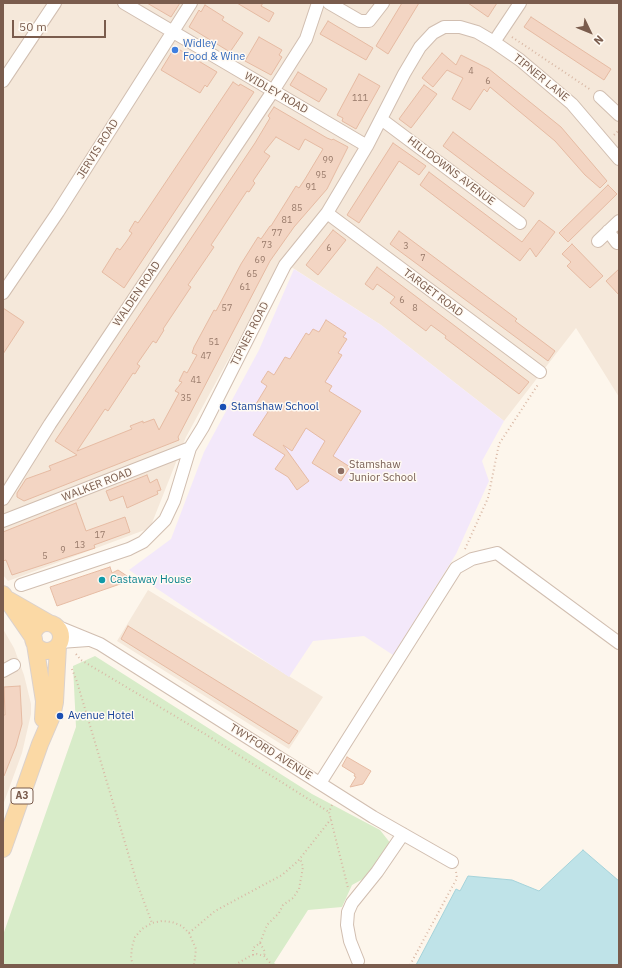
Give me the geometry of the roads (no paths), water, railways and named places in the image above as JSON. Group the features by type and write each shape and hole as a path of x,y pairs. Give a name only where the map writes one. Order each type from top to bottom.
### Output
{"main road":[{"name":"A3","path":"5,596 53,625"},
{"name":"A3","path":"5,596 34,642 44,701 40,744"},
{"path":"41,624 53,625 61,634 59,644 46,651 34,642 35,631 41,624"},
{"name":"A3","path":"3,849 40,744 52,716 55,702 59,644"}],"street":[{"path":"3,81 55,3"},
{"name":"WIDLEY ROAD","path":"124,3 368,146"},
{"name":"JERVIS ROAD","path":"3,293 58,212 190,3"},
{"name":"WALDEN ROAD","path":"3,498 50,424 273,91 306,39 318,3"},
{"path":"329,3 360,21 369,21 383,3"},
{"path":"494,42 520,3"},
{"name":"TIPNER LANE","path":"444,27 466,28 476,32 494,42 520,60 572,104 619,159"},
{"name":"TIPNER ROAD","path":"21,585 129,549 143,542 165,520 174,501 190,448 204,426 285,265 327,213 368,146 420,47 433,33 444,27"},
{"path":"600,97 619,115"},
{"name":"HILLDOWNS AVENUE","path":"381,119 520,223"},
{"name":"TARGET ROAD","path":"327,213 540,372"},
{"path":"598,242 619,221"},
{"path":"608,231 616,243"},
{"name":"WALKER ROAD","path":"3,521 190,448"},
{"path":"320,783 456,568 472,559 497,553 619,643"},
{"name":"TWYFORD AVENUE","path":"53,625 91,639 320,783 452,862"},
{"path":"59,644 91,639"},
{"path":"3,671 14,665"},
{"path":"358,961 350,941 347,925 348,912 352,903 403,834"}],"water":[{"path":"583,850 619,881 619,965 416,965 456,889 460,891 468,876 512,880 539,891"}],"place":[{"name":"Widley Food & Wine","path":"175,50"},
{"name":"Stamshaw School","path":"223,407"},
{"name":"Stamshaw Junior School","path":"341,471"},
{"name":"Castaway House","path":"102,580"},
{"name":"Avenue Hotel","path":"60,716"}]}
